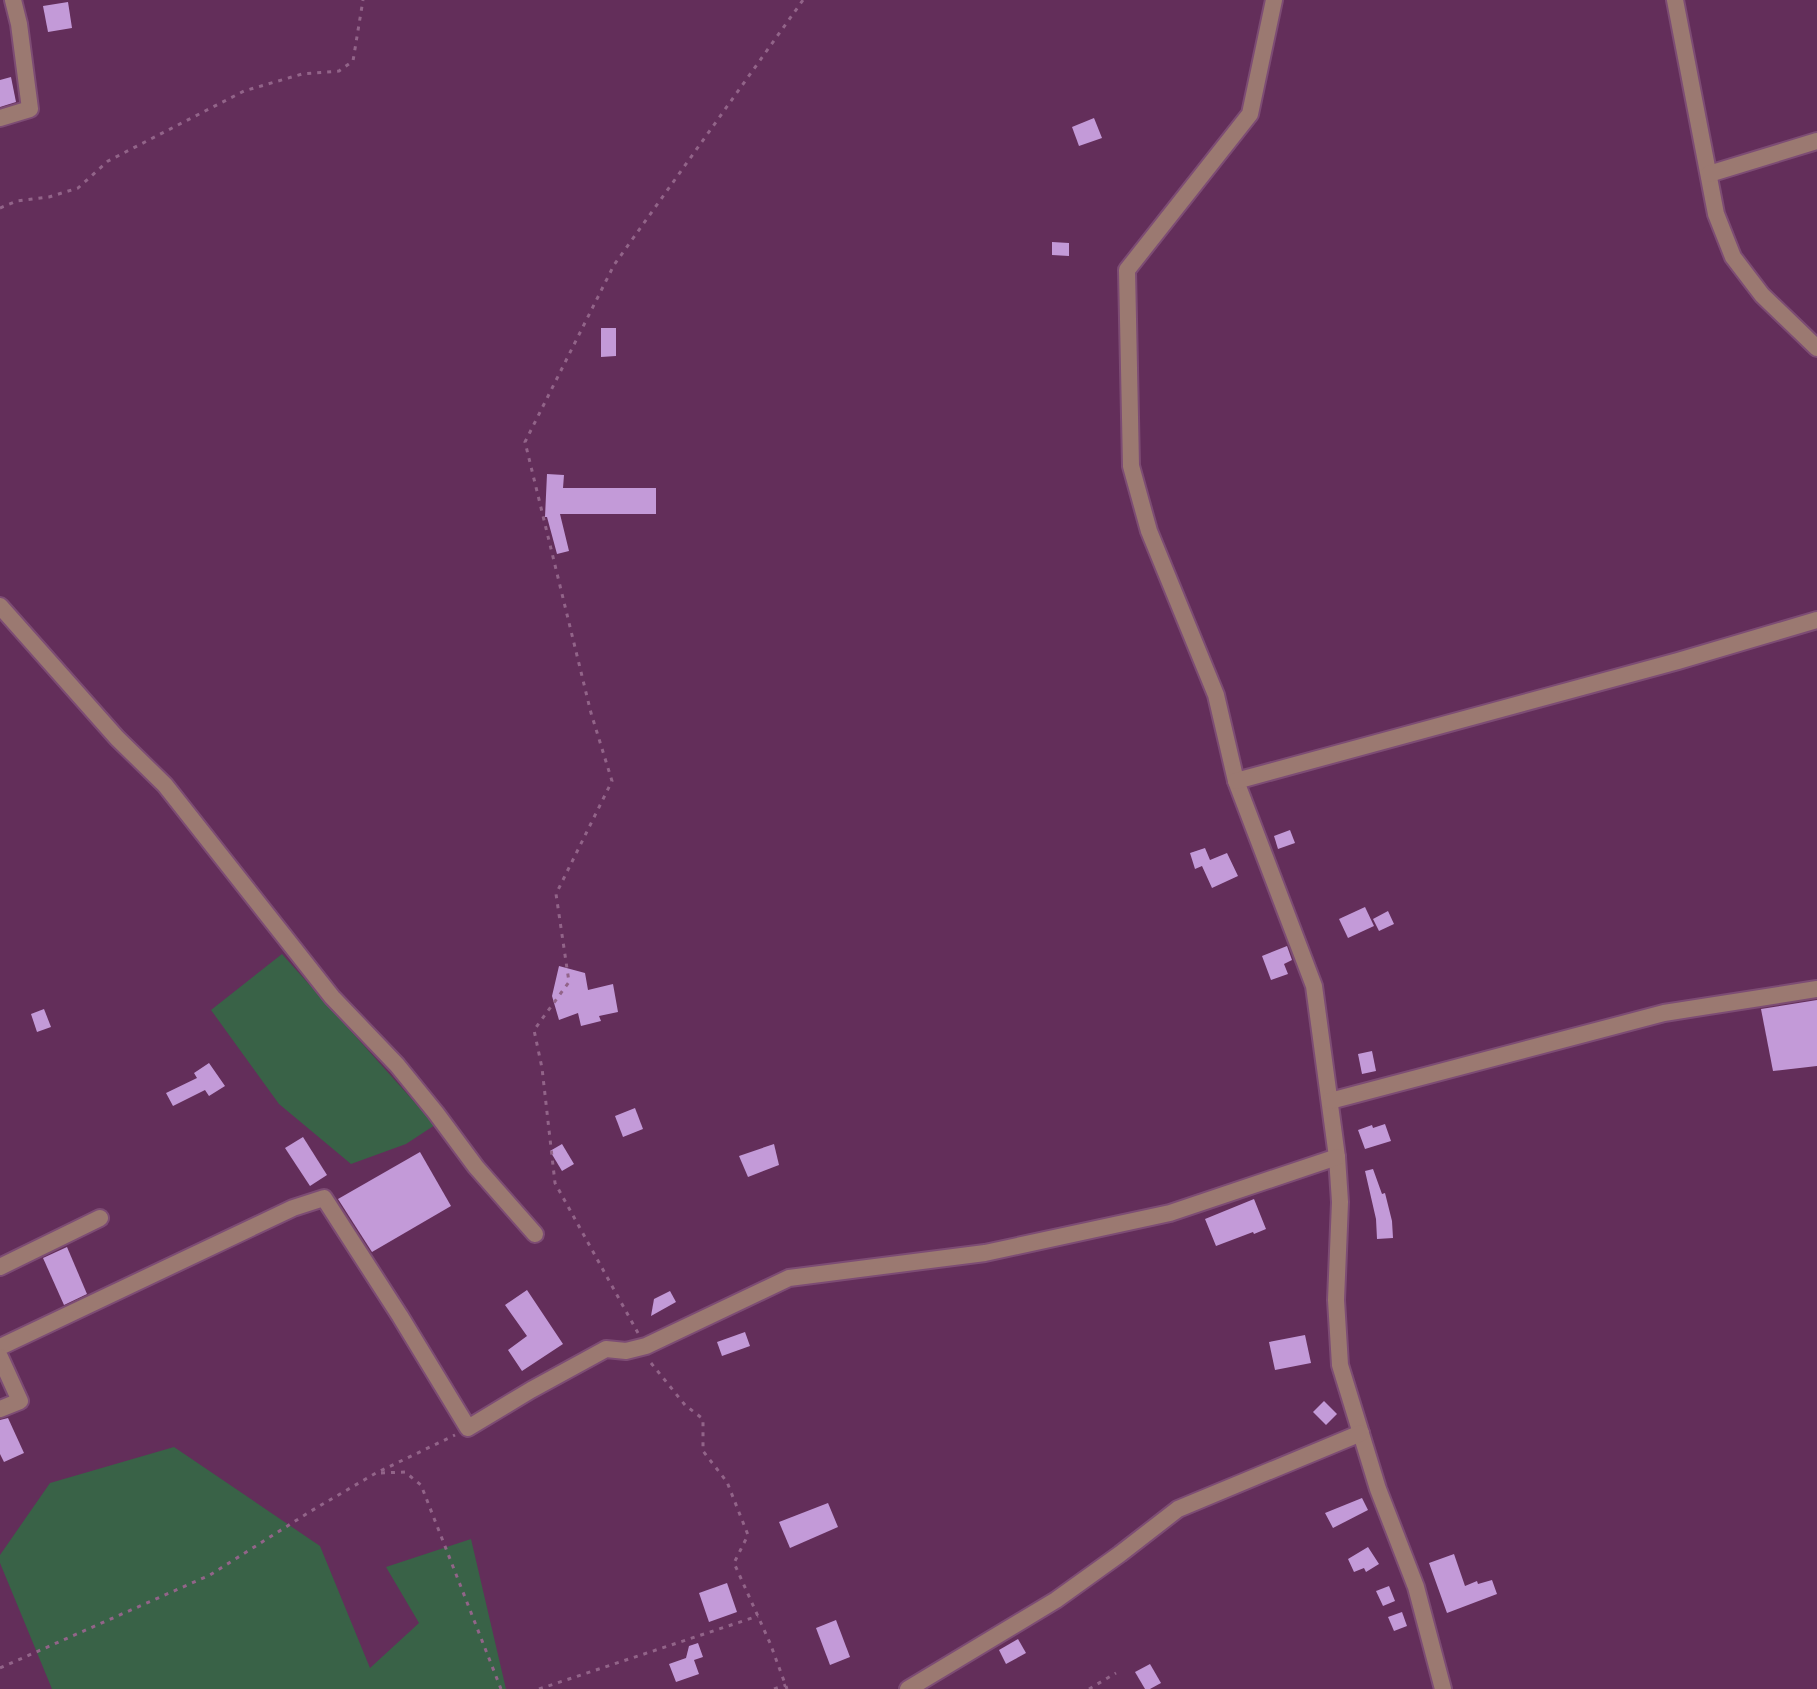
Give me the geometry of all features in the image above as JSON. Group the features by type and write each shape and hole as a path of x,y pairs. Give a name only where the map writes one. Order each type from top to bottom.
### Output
{"street":[{"path":"0,118 30,109 13,0"},
{"path":"1274,0 1250,114 1127,270 1131,466 1149,531 1216,695 1236,781 1314,986 1337,1157 1340,1202 1336,1300 1340,1365 1378,1489 1416,1587 1443,1689"},
{"path":"1675,0 1716,214 1733,257 1762,295 1817,348"},
{"path":"1709,174 1817,141"},
{"path":"0,606 117,738 165,785 332,997 397,1065 476,1167 535,1234"},
{"path":"1236,781 1817,620"},
{"path":"1330,1101 1664,1013 1817,989"},
{"path":"0,1347 293,1208 324,1198 468,1428 606,1349 626,1351 646,1346 789,1278 985,1253 1170,1213 1337,1157"},
{"path":"0,1267 100,1218"},
{"path":"0,1357 20,1401 0,1409"},
{"path":"908,1689 1056,1600 1178,1509 1361,1433"}],"path":[{"path":"0,208 17,201 49,197 78,188 108,161 244,91 302,74 339,71 353,61 363,0"},
{"path":"646,1346 555,1183 542,1068 534,1030 569,982 556,894 612,781 591,713 525,442 614,265 803,0"},
{"path":"626,1351 654,1364 685,1405 703,1419 703,1451 727,1482 748,1535 734,1563 786,1687 774,1689"},
{"path":"0,1668 210,1575 376,1473 468,1428"},
{"path":"376,1473 405,1472 421,1485 503,1688"},
{"path":"539,1689 758,1616"},
{"path":"1089,1689 1116,1673"}],"green space":[{"path":"282,954 435,1125 406,1144 351,1164 279,1104 211,1010"},
{"path":"174,1447 320,1546 370,1668 419,1623 386,1567 471,1539 506,1689 52,1689 0,1563 0,1555 50,1483"}],"building":[{"path":"68,2 72,28 48,32 43,6"},
{"path":"11,77 16,102 0,107 0,80"},
{"path":"1094,118 1102,138 1079,146 1072,127"},
{"path":"1052,242 1069,243 1069,256 1052,255"},
{"path":"601,328 616,328 616,356 601,357"},
{"path":"547,474 564,475 563,488 656,488 656,514 560,514 569,551 557,554 545,517"},
{"path":"1290,830 1295,843 1278,849 1274,836"},
{"path":"1205,848 1210,860 1227,853 1238,876 1212,888 1202,866 1195,869 1190,853"},
{"path":"1365,907 1374,926 1348,938 1339,919"},
{"path":"1388,911 1394,924 1379,931 1373,919"},
{"path":"1287,946 1292,960 1284,964 1288,974 1271,980 1262,956"},
{"path":"559,966 585,973 588,990 613,984 618,1012 599,1016 601,1021 581,1026 578,1013 559,1020 552,996"},
{"path":"1817,1000 1817,1066 1773,1071 1761,1009"},
{"path":"44,1009 51,1027 37,1032 31,1014"},
{"path":"1372,1051 1376,1071 1362,1074 1358,1054"},
{"path":"209,1063 225,1086 209,1096 205,1090 173,1106 166,1093 197,1078 194,1073"},
{"path":"635,1108 643,1129 623,1137 615,1116"},
{"path":"1385,1124 1391,1141 1365,1149 1358,1130"},
{"path":"303,1137 327,1175 310,1186 285,1148"},
{"path":"562,1144 574,1164 562,1171 550,1151"},
{"path":"774,1144 779,1165 748,1177 739,1156"},
{"path":"420,1152 451,1206 372,1252 338,1199"},
{"path":"1373,1169 1382,1194 1385,1193 1393,1238 1377,1239 1376,1219 1365,1171"},
{"path":"1254,1199 1266,1229 1216,1246 1205,1219"},
{"path":"67,1247 87,1294 64,1305 43,1258"},
{"path":"527,1290 563,1344 522,1371 508,1350 527,1336 505,1305"},
{"path":"670,1291 676,1302 651,1316 654,1299"},
{"path":"745,1332 750,1346 722,1356 717,1342"},
{"path":"1305,1335 1311,1363 1275,1370 1269,1342"},
{"path":"1324,1401 1337,1414 1326,1425 1313,1412"},
{"path":"8,1418 24,1453 4,1462 0,1454 0,1420"},
{"path":"1362,1498 1368,1510 1333,1528 1325,1513"},
{"path":"828,1503 838,1527 790,1548 779,1522"},
{"path":"1368,1547 1379,1564 1366,1572 1364,1568 1354,1572 1348,1559"},
{"path":"1454,1554 1465,1586 1492,1580 1497,1594 1447,1613 1429,1563"},
{"path":"727,1583 737,1612 709,1622 699,1593"},
{"path":"1389,1586 1395,1601 1383,1606 1376,1591"},
{"path":"1402,1612 1407,1626 1394,1631 1388,1617"},
{"path":"836,1620 850,1657 830,1665 816,1628"},
{"path":"1018,1639 1026,1653 1006,1664 999,1650"},
{"path":"698,1643 703,1657 694,1660 699,1674 676,1682 669,1664 686,1658 689,1646"},
{"path":"1150,1664 1161,1683 1145,1689 1135,1672"}]}
